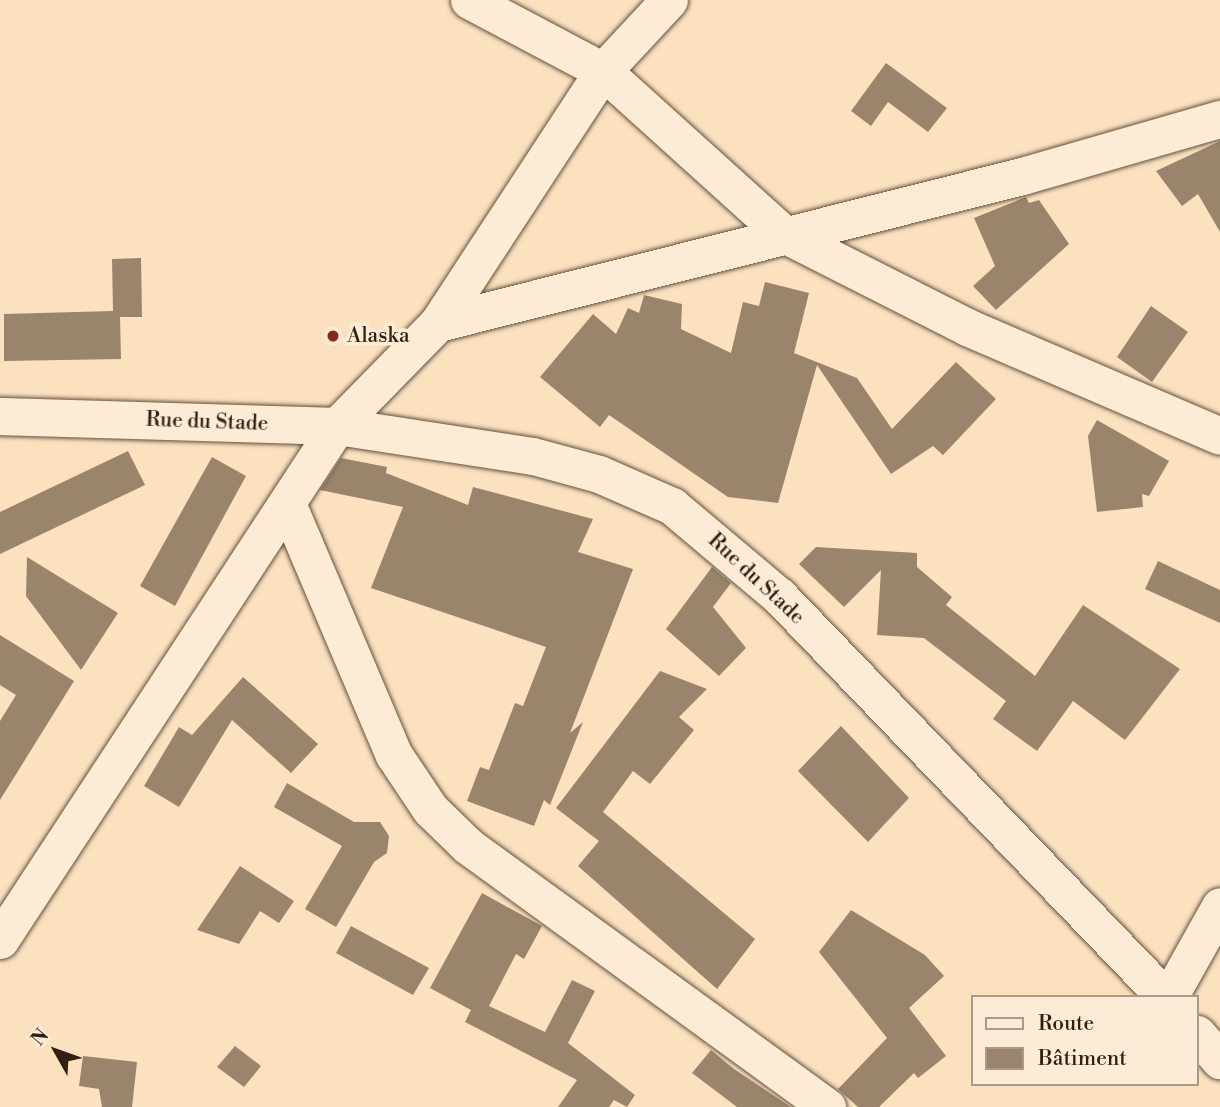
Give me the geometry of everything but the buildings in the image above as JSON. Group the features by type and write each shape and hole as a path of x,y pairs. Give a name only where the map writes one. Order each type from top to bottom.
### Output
{"street":[{"path":"470,0 603,71 782,233 967,327 1220,436"},
{"path":"0,940 289,508 337,426 438,323 603,71 669,0"},
{"path":"438,323 782,233 1022,176 1220,119"},
{"name":"Rue du Stade","path":"0,416 337,426 533,456 599,474 672,506 779,596 1165,995"},
{"path":"289,508 394,755 430,809 468,846 827,1107"},
{"path":"1168,995 1220,906"},
{"path":"1199,1036 1220,1060"}],"place":[{"name":"Alaska","path":"333,336"}]}
